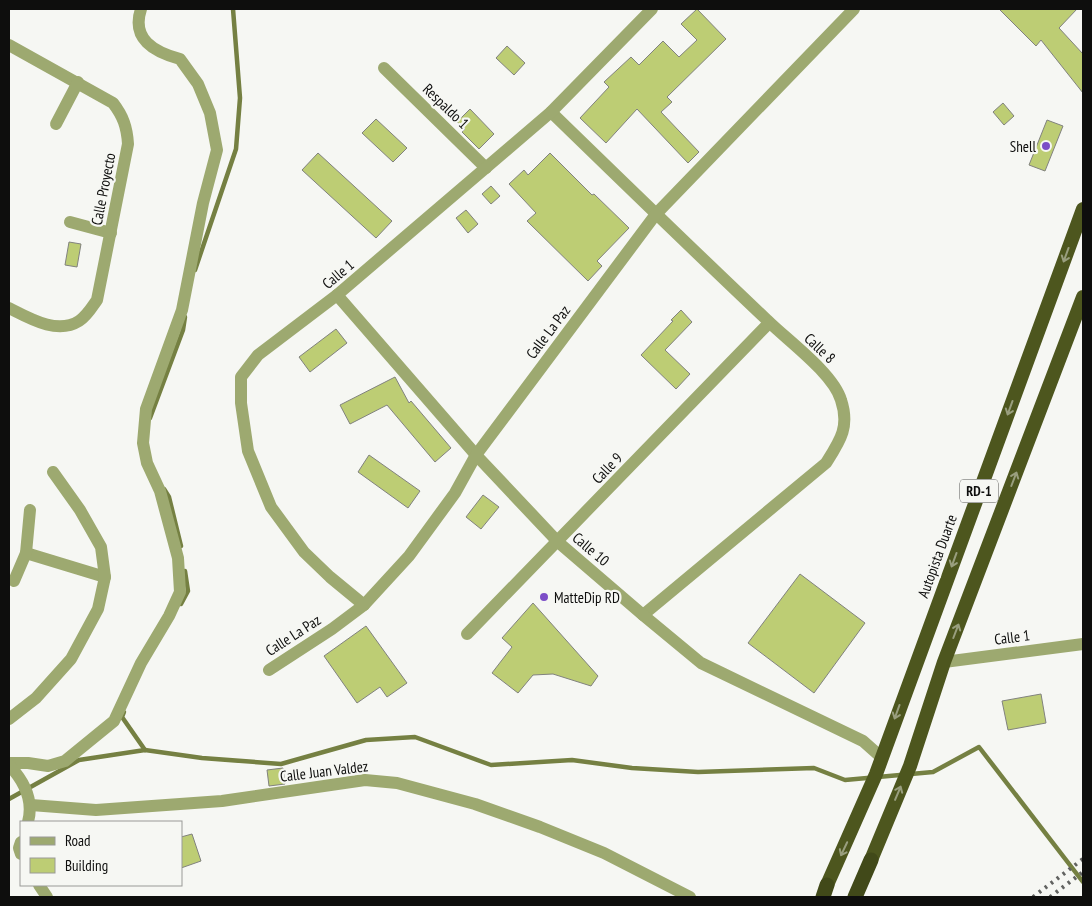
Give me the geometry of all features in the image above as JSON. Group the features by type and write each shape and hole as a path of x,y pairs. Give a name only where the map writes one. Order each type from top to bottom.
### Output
{"highway":[{"name":"Autopista Duarte","path":"825,891 876,774 1083,209"},
{"name":"RD-1","path":"855,897 910,766 944,662 1083,297"}],"street":[{"path":"28,821 30,799 11,767 28,763 48,766 65,761 114,721 141,663 169,616 180,592 178,558 160,490 147,463 143,443 146,409 182,310 203,203 217,150 210,113 198,84 180,58 163,54 145,42 139,28 141,9"},
{"name":"Calle 1","path":"364,605 330,577 304,552 271,507 248,451 241,403 241,377 258,355 337,295 551,112 652,9"},
{"name":"Calle La Paz","path":"269,670 332,629 364,605 409,556 455,492 476,455 656,214 854,9"},
{"name":"Calle Proyecto","path":"9,45 113,103 120,112 127,127 128,144 126,162 97,300 86,315 69,326 48,325 9,308"},
{"name":"Respaldo 1","path":"384,68 486,168"},
{"path":"56,124 78,82"},
{"name":"Calle 8","path":"551,112 769,323 829,378 841,399 846,423 840,441 826,463 643,615"},
{"path":"70,222 111,233"},
{"name":"Calle 10","path":"337,295 476,455 558,542 643,615 701,662 863,741 881,757"},
{"name":"Calle 9","path":"467,634 769,323"},
{"path":"9,719 36,698 71,659 98,609 105,577 101,547 80,510 53,472"},
{"path":"14,581 26,553 30,510"},
{"path":"26,553 105,577"},
{"name":"Calle 1","path":"944,662 1083,644"},
{"name":"Calle Juan Valdez","path":"30,799 96,810 222,801 365,780 397,783 475,804 540,827 604,852 690,897"},
{"path":"40,886 47,897"}],"building":[{"path":"697,9 726,39 667,97 672,102 661,112 699,152 688,163 637,109 606,143 580,118 609,87 604,82 631,57 639,65 663,41 679,57 697,40 681,24"},
{"path":"999,9 1077,9 1059,28 1083,54 1083,93 1041,40 1036,46"},
{"path":"507,46 525,63 514,75 496,58"},
{"path":"1003,103 1014,116 1004,125 993,112"},
{"path":"470,109 494,134 479,149 462,132 465,129 457,122"},
{"path":"376,119 407,148 393,162 362,133"},
{"name":"Shell","path":"1047,120 1063,126 1045,171 1029,165"},
{"path":"318,153 392,221 376,238 302,170"},
{"path":"550,153 592,195 594,194 629,228 597,261 602,266 588,281 527,221 536,213 509,184 524,170 528,175"},
{"path":"491,186 500,196 491,204 482,194"},
{"path":"466,210 478,224 468,233 456,218"},
{"path":"69,242 81,244 77,267 65,265"},
{"path":"681,310 692,322 665,350 690,374 676,389 641,355"},
{"path":"336,329 347,343 310,372 299,357"},
{"path":"395,377 409,403 411,401 451,448 435,462 387,405 350,424 340,405"},
{"path":"369,455 420,491 408,508 358,472"},
{"path":"483,495 499,507 481,529 466,517"},
{"path":"800,574 865,623 814,693 748,643"},
{"path":"533,603 598,676 591,686 553,674 533,675 518,693 492,673 512,647 502,638"},
{"path":"366,626 407,683 387,697 380,687 357,703 324,656"},
{"path":"1041,694 1046,723 1008,730 1002,701"},
{"path":"283,768 285,784 269,786 267,770"},
{"path":"192,834 201,861 182,868 182,837"}],"waterway":[{"path":"195,270 236,149 240,98 233,9"},
{"path":"150,418 183,330 185,317"},
{"path":"164,489 169,497 181,546"},
{"path":"181,604 188,591 185,571"},
{"path":"124,712 122,717 145,750"},
{"path":"9,799 79,760 145,750 202,758 281,764 366,740 415,737 491,765 572,760 632,768 698,772 814,768 845,780 933,772 979,747 1083,882"}],"railway":[{"path":"1033,897 1083,859"},
{"path":"1050,897 1083,872"}],"place":[{"name":"Shell","path":"1046,146"},
{"name":"MatteDip RD","path":"544,597"}]}
